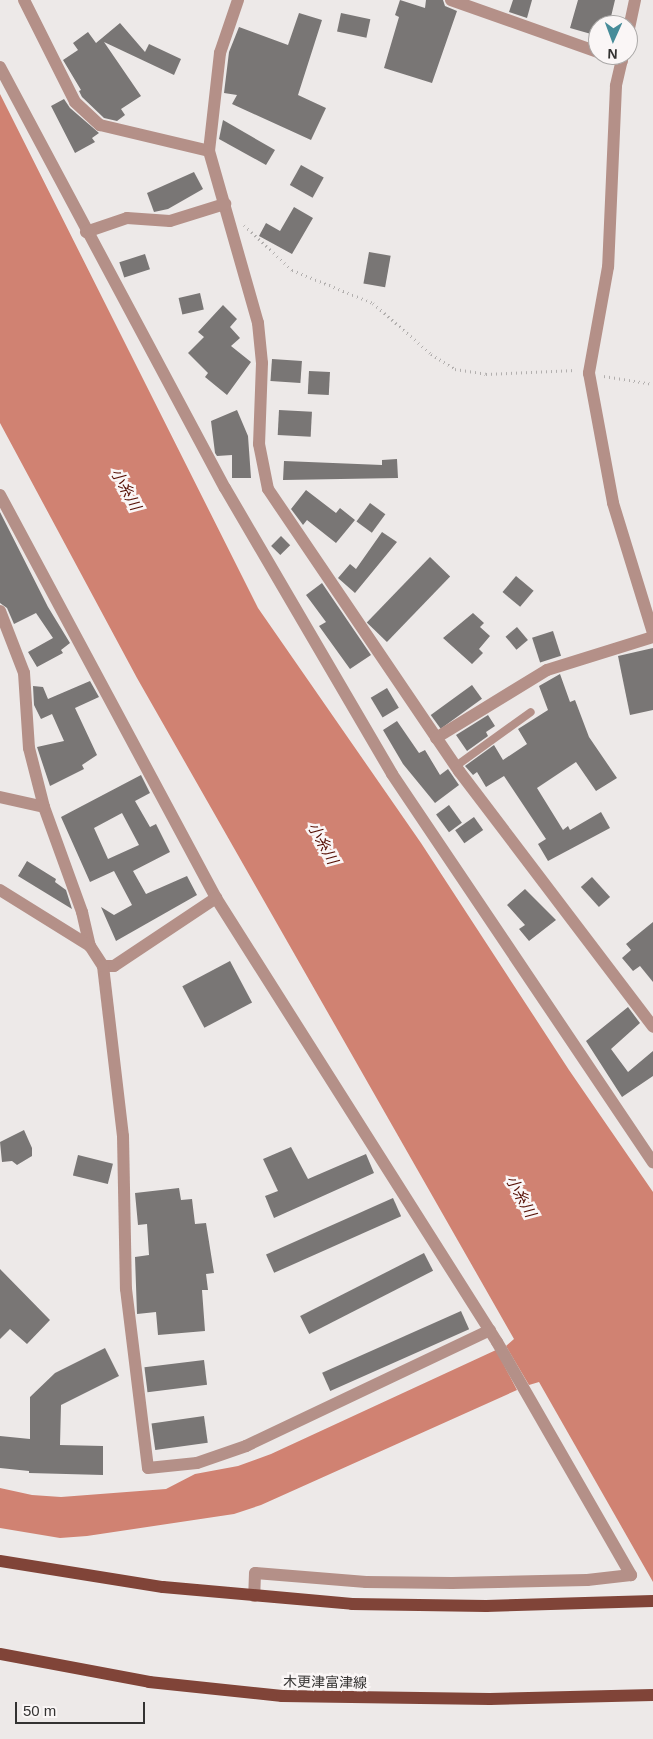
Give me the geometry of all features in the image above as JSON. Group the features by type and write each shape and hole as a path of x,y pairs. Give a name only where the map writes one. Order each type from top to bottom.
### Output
{"main road":[{"path":"0,1561 78,1575 254,1596 352,1604 420,1606 653,1601"},
{"name":"木更津富津線","path":"0,1654 149,1682 282,1696 490,1699 653,1695"}],"street":[{"path":"24,0 75,102 100,125 209,151"},
{"path":"238,0 220,53 209,151 258,323 262,363 259,444 268,489 456,766 653,1027"},
{"path":"451,0 588,48"},
{"path":"632,15 635,0"},
{"path":"621,65 616,86 608,267 589,374 613,504 653,633"},
{"path":"0,67 86,232 226,488 392,774 653,1162"},
{"path":"86,232 127,218 170,221 224,204"},
{"path":"0,495 216,898 490,1330 631,1575 587,1580 452,1583 366,1582 255,1573 254,1596"},
{"path":"0,611 24,673 29,748 44,807 82,912 90,946 103,966 123,1136 126,1289 148,1468 197,1464 246,1446 490,1330"},
{"path":"436,738 547,670 653,636"},
{"path":"0,797 44,807"},
{"path":"0,890 90,946"},
{"path":"103,966 114,966 216,898"}],"lane":[{"path":"456,766 531,712"}],"path":[{"path":"230,223 248,227 292,270 373,303 430,354 455,369 486,374 556,370 653,384"}],"water":[{"name":"小糸川","path":"0,94 258,608 421,843 569,1070 653,1192 653,1582 539,1382 529,1385 506,1346 514,1339 137,678 0,423"},
{"path":"496,1350 517,1390 261,1505 234,1514 87,1536 60,1538 0,1528 0,1488 32,1495 61,1497 166,1489 195,1474 238,1466 271,1454"}],"building":[{"path":"400,0 425,8 426,0 443,0 445,6 457,11 432,83 384,68 399,17 395,15"},
{"path":"513,0 532,0 527,18 509,12"},
{"path":"578,0 615,0 611,15 588,15 588,33 570,28"},
{"path":"299,13 322,20 298,95 326,108 311,140 232,104 237,95 224,93 229,52 239,27 288,45"},
{"path":"341,13 370,19 366,38 337,32"},
{"path":"120,23 145,52 149,44 181,59 174,75 104,42 141,96 121,109 125,115 117,121 104,118 82,97 79,91 81,90 63,60 78,50 73,43 88,32 96,43"},
{"path":"64,99 70,108 99,133 92,138 95,142 75,153 51,106"},
{"path":"223,120 275,150 266,165 219,139"},
{"path":"301,165 324,178 313,198 290,185"},
{"path":"194,172 203,189 168,209 154,212 147,193"},
{"path":"294,207 313,218 292,254 259,236 266,223 280,231"},
{"path":"369,252 391,256 385,287 363,284"},
{"path":"145,254 150,269 124,278 119,262"},
{"path":"200,293 204,310 182,315 179,298"},
{"path":"223,305 237,319 230,327 240,338 231,346 251,362 227,395 205,377 208,373 188,353 204,337 198,332"},
{"path":"272,359 302,361 300,383 270,381"},
{"path":"309,371 330,372 329,395 308,394"},
{"path":"237,410 248,436 251,478 232,478 232,455 217,456 215,453 211,421"},
{"path":"279,410 312,412 311,437 278,435"},
{"path":"397,459 398,478 283,480 284,461 382,465 382,460"},
{"path":"306,490 336,513 340,508 355,520 336,543 307,520 303,525 291,509"},
{"path":"370,503 385,514 372,533 356,522"},
{"path":"0,512 48,607 70,643 61,650 63,653 37,667 28,652 53,638 36,613 14,624 7,608 0,603"},
{"path":"382,532 397,542 355,593 338,578 350,564 356,569"},
{"path":"281,536 290,545 280,555 271,546"},
{"path":"430,557 450,576 387,642 367,622"},
{"path":"516,576 534,591 520,607 503,592"},
{"path":"322,583 371,655 350,669 319,626 326,622 306,595"},
{"path":"473,613 484,623 480,627 490,636 479,649 483,653 472,664 443,638"},
{"path":"517,627 528,640 516,650 506,637"},
{"path":"553,631 561,656 540,663 532,638"},
{"path":"653,648 653,710 630,715 618,656"},
{"path":"560,674 570,702 575,700 589,737 617,778 596,791 576,762 537,788 563,830 568,826 570,830 601,812 610,828 548,861 538,844 546,839 504,776 486,787 477,772 473,775 465,766 494,745 503,760 527,744 518,729 548,710 539,686"},
{"path":"90,681 99,697 75,708 97,755 82,765 84,769 50,786 37,747 64,741 52,714 41,719 34,705 33,686 43,687 48,699"},
{"path":"472,685 482,699 441,729 431,715"},
{"path":"387,688 399,708 383,718 371,698"},
{"path":"488,715 495,726 486,732 488,736 467,751 456,735"},
{"path":"397,721 419,753 425,750 440,775 448,769 459,785 435,803 403,764 383,730"},
{"path":"141,775 150,793 135,801 150,827 156,824 170,852 133,871 146,894 187,876 197,895 116,941 101,907 114,915 132,905 114,871 90,882 61,817","holes":["122,813 139,845 108,859 94,828"]},
{"path":"449,805 462,823 449,832 436,814"},
{"path":"474,817 483,830 464,843 455,830"},
{"path":"27,861 56,879 55,882 66,890 72,909 18,876"},
{"path":"592,877 610,897 599,907 581,887"},
{"path":"525,889 556,920 529,941 519,929 525,925 507,905"},
{"path":"653,922 653,982 640,966 633,971 622,958 631,950 626,944"},
{"path":"230,961 252,1002 204,1028 182,986"},
{"path":"628,1007 640,1023 611,1049 628,1072 653,1051 653,1076 622,1097 586,1041"},
{"path":"24,1130 32,1148 32,1156 17,1165 12,1161 2,1162 0,1142"},
{"path":"291,1147 308,1179 366,1154 374,1173 274,1218 265,1196 278,1191 263,1159"},
{"path":"78,1155 113,1164 108,1184 73,1175"},
{"path":"179,1188 181,1200 192,1199 195,1224 206,1223 214,1273 206,1274 208,1290 202,1290 205,1331 158,1335 156,1312 137,1314 135,1257 149,1255 147,1224 138,1225 135,1193"},
{"path":"393,1198 401,1216 274,1273 266,1255"},
{"path":"424,1253 433,1271 309,1334 300,1316"},
{"path":"0,1269 50,1320 27,1344 10,1329 0,1339"},
{"path":"461,1311 469,1329 330,1391 322,1373"},
{"path":"105,1348 119,1376 61,1405 60,1445 103,1446 103,1475 29,1473 29,1471 0,1468 0,1436 30,1439 30,1397 55,1373"},
{"path":"204,1360 207,1385 147,1392 144,1367"},
{"path":"204,1416 208,1443 155,1450 152,1423"}]}
